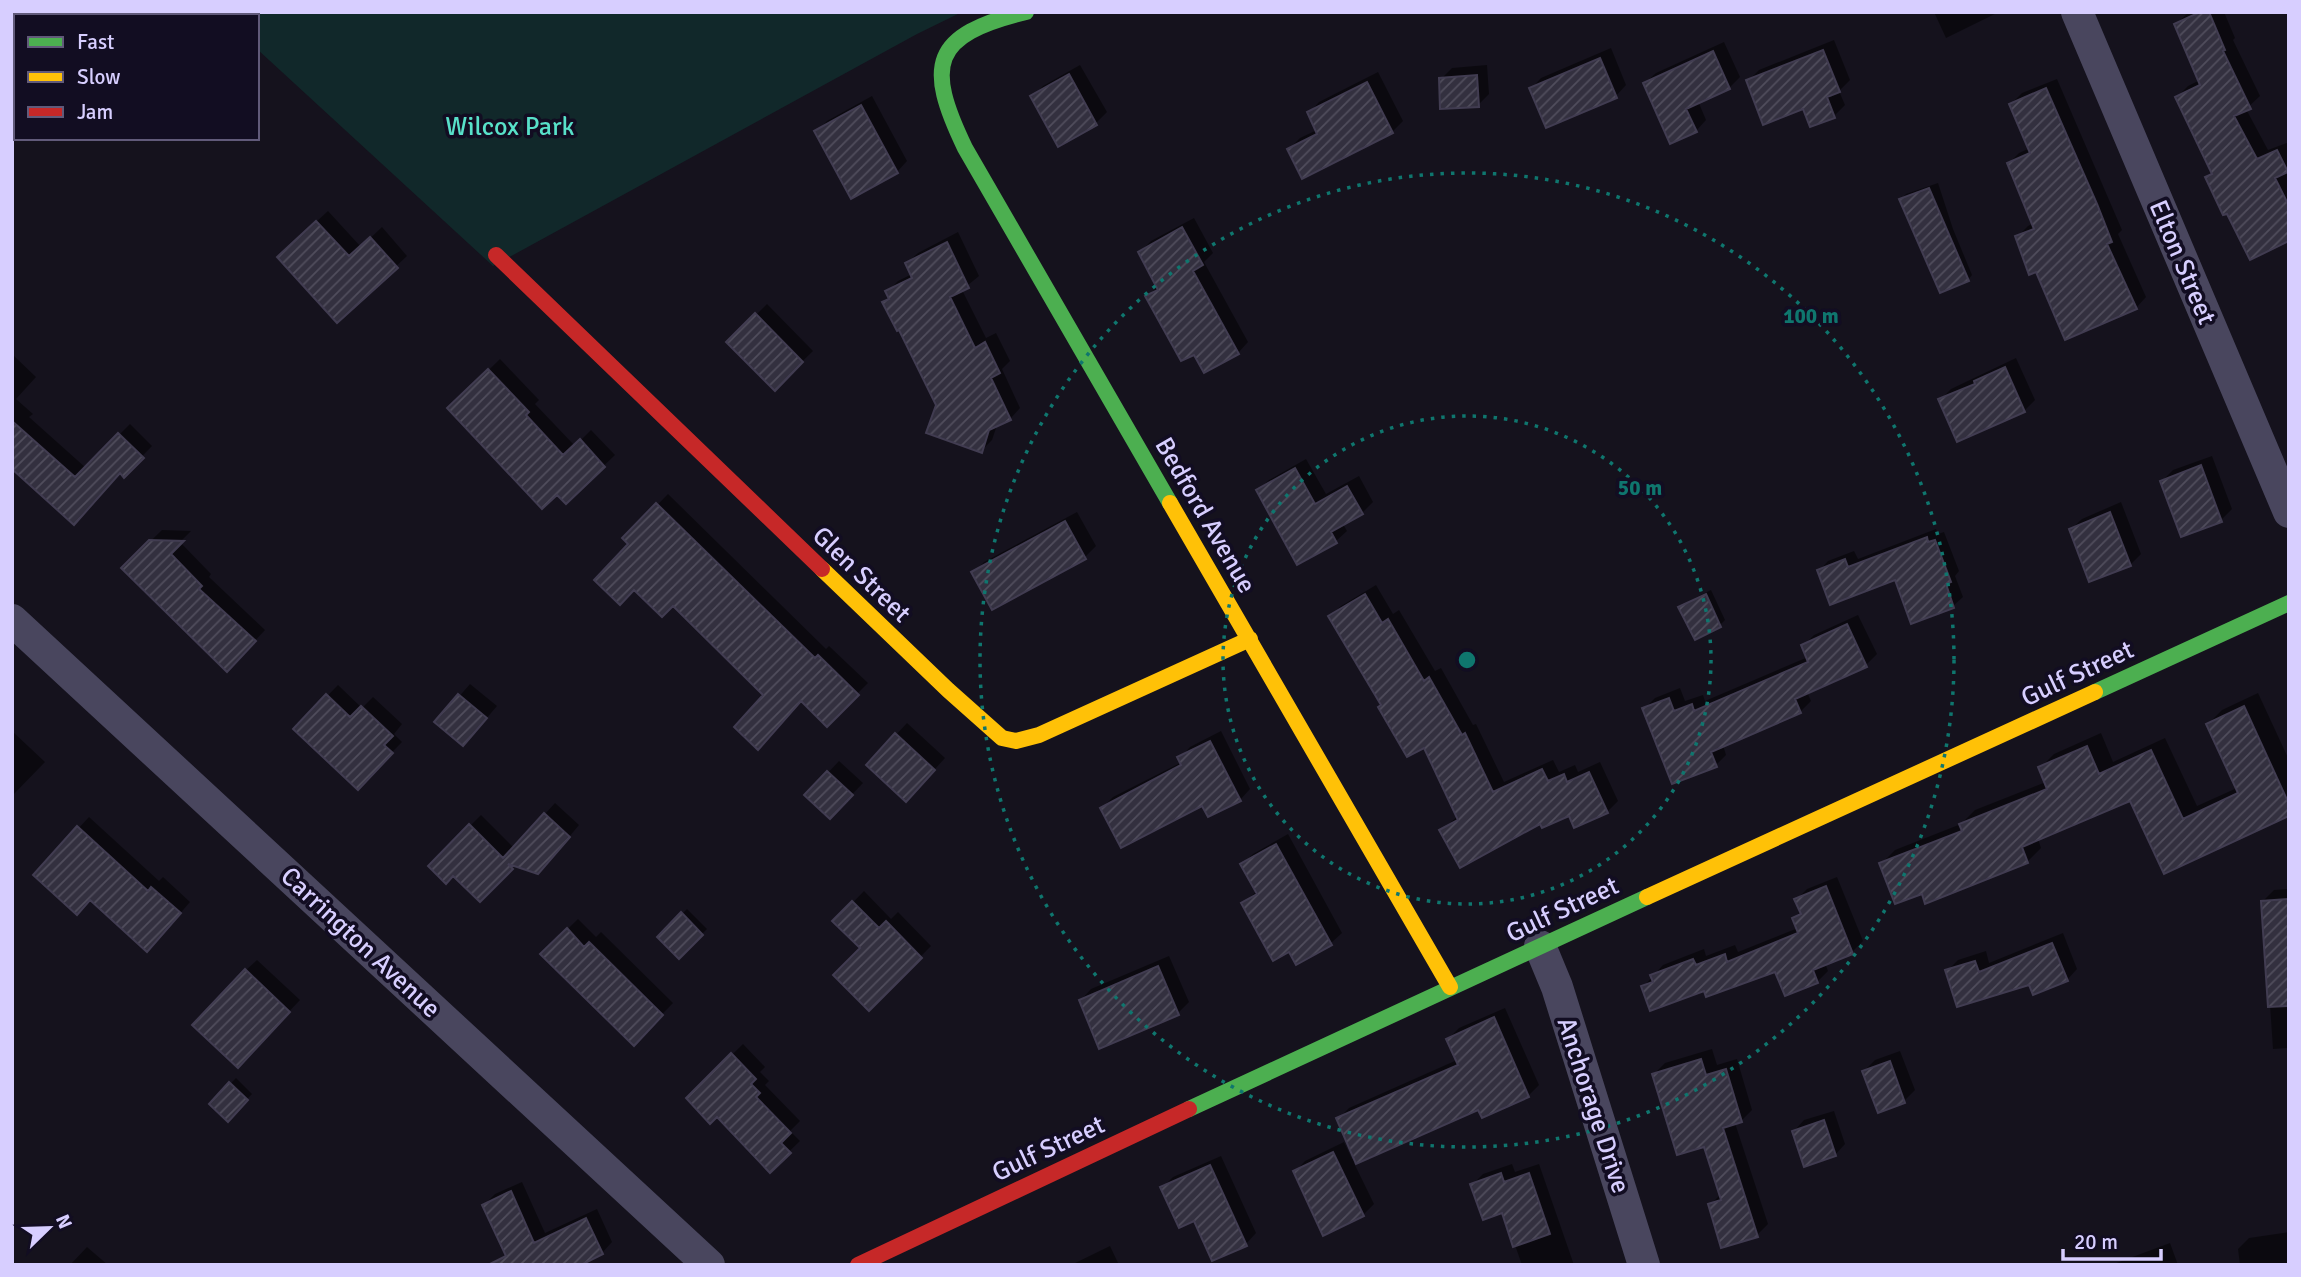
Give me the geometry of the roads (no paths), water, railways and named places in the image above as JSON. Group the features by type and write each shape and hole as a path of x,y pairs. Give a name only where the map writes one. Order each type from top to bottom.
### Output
{"street":[{"name":"Bedford Avenue","path":"1026,12 991,22 966,34 955,44 940,72 949,112 965,148 1450,987"},
{"name":"Elton Street","path":"2077,12 2289,512"},
{"name":"Glen Street","path":"496,255 938,680 1002,738 1016,741 1039,735 1250,639"},
{"name":"Gulf Street","path":"861,1264 1450,987 2289,603"},
{"name":"Carrington Avenue","path":"12,620 709,1265"},
{"name":"Anchorage Drive","path":"1540,946 1557,988 1644,1265"}],"park label":[{"name":"Wilcox Park","path":"510,126"}]}
